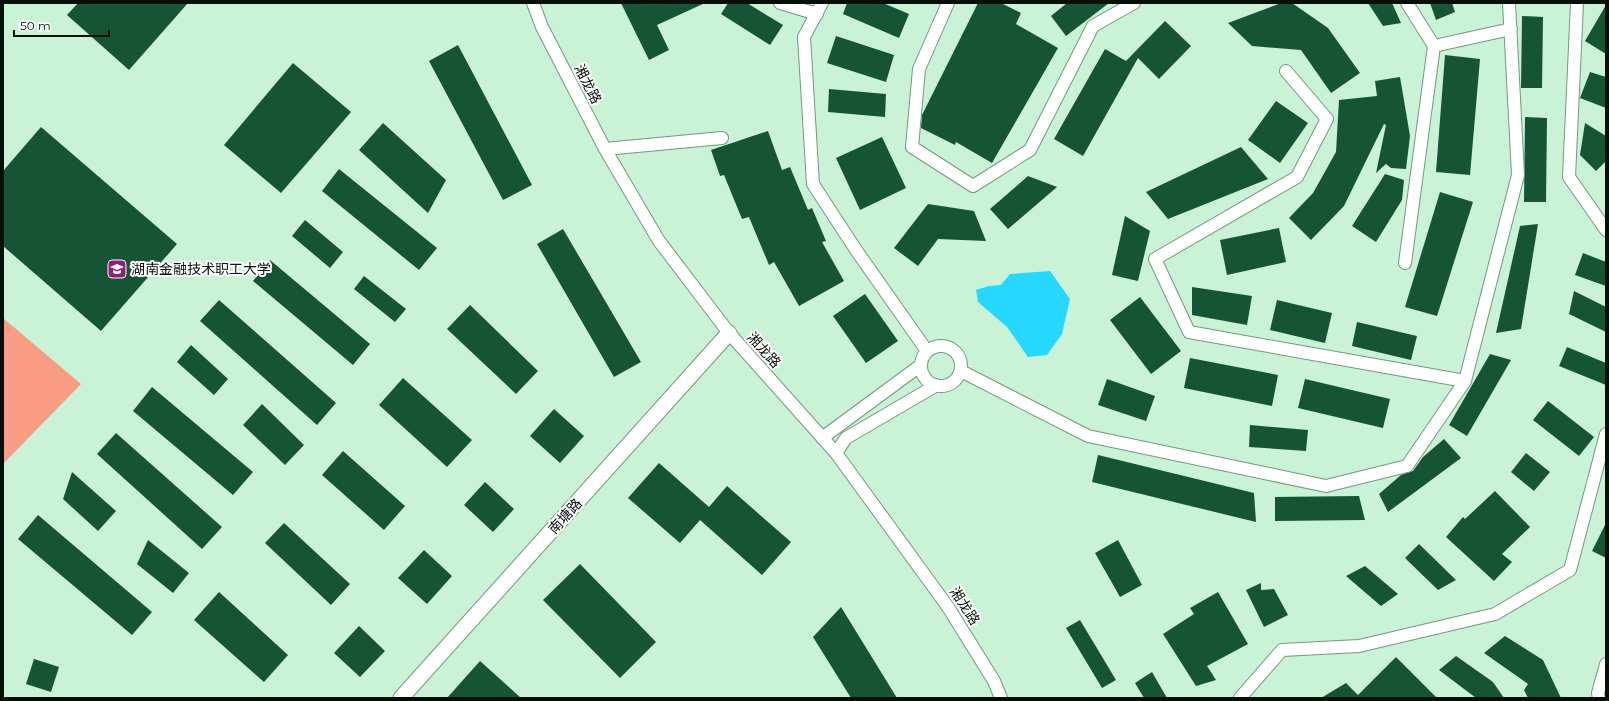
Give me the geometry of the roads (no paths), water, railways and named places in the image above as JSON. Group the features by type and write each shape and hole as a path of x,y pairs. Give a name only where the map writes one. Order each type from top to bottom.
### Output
{"street":[{"name":"湘龙路","path":"533,3 542,27 605,149 659,241 729,333 836,453 948,606 994,681 1001,698"},
{"path":"780,3 820,8 804,37 813,184 856,250 927,351"},
{"path":"948,3 919,69 912,147 972,186 1030,150 1093,26 1134,3"},
{"path":"1404,263 1434,46 1408,3"},
{"path":"961,371 1088,436 1326,486 1407,466 1465,381 1518,175 1509,3"},
{"path":"1577,3 1569,177 1606,230"},
{"path":"1434,46 1510,29"},
{"path":"1286,71 1326,119 1297,177 1155,258 1189,332 1465,381"},
{"path":"605,149 722,138"},
{"name":"南塘路","path":"402,698 729,333"},
{"path":"939,346 952,349 957,354 960,360 961,371 951,385 944,387 935,386 925,380 922,374 921,365 923,356 927,351 939,346"},
{"path":"822,438 921,365"},
{"path":"836,453 846,438 935,386"},
{"path":"1240,698 1282,650 1359,646 1495,614 1570,570 1606,434"},
{"path":"1599,698 1598,693 1606,664"}],"water":[{"path":"1050,271 1070,299 1062,334 1047,355 1028,357 1007,327 978,302 976,290 989,286 1001,285 1010,274"}],"place":[{"name":"湖南金融技术职工大学","path":"117,269"}]}
